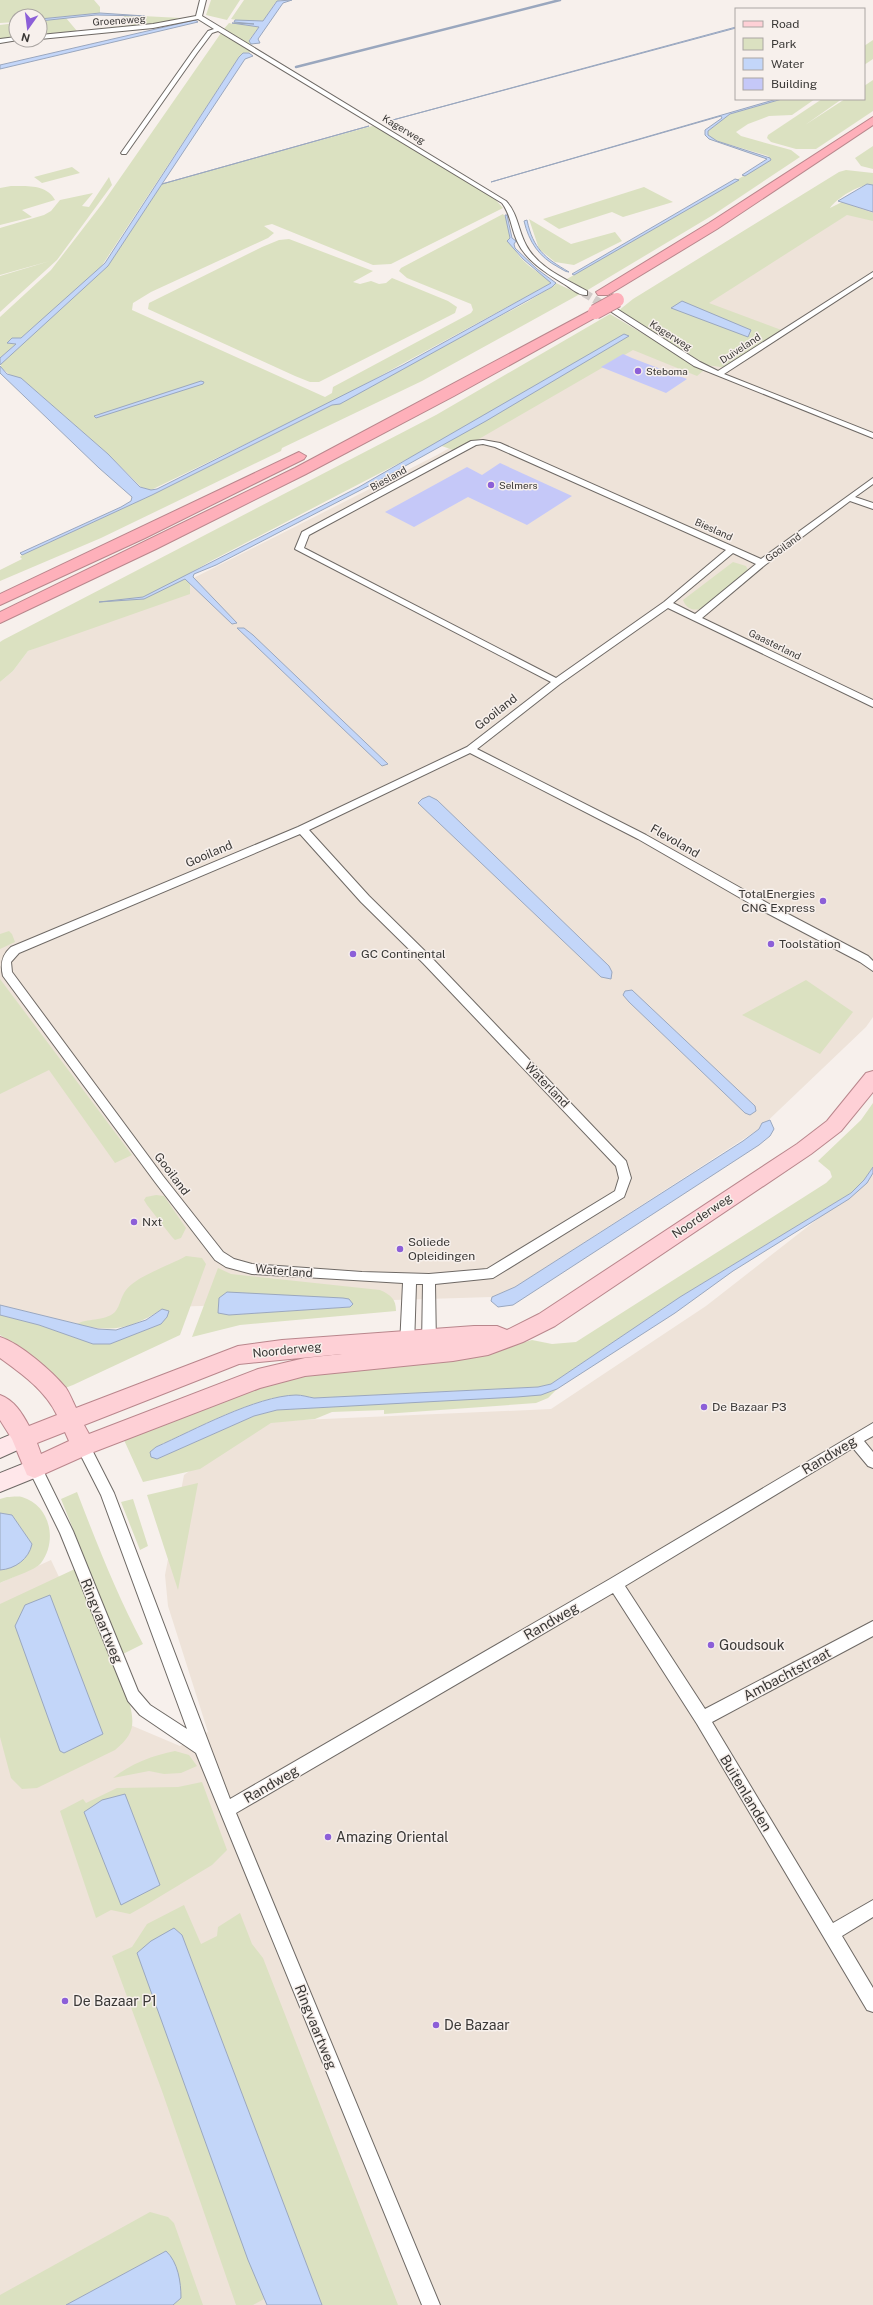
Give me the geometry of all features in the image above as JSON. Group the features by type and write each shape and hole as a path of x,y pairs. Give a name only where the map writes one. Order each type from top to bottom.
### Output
{"highway":[{"path":"568,312 583,298 603,292 713,226 873,120"},
{"path":"0,618 181,533 419,411 595,312 615,306 630,292"},
{"path":"0,600 139,535 428,389"},
{"path":"0,632 142,559 181,533"},
{"path":"0,586 86,550 139,535"}],"main road":[{"name":"Noorderweg","path":"24,1438 238,1355 282,1350 488,1346 515,1336 547,1320 804,1149 834,1126 873,1078"},
{"path":"0,1346 35,1372 59,1396 83,1446"},
{"name":"Noorderweg","path":"35,1468 83,1446 258,1379 305,1367 407,1348"},
{"path":"0,1405 11,1416 24,1438 35,1468 0,1483"},
{"path":"0,1449 24,1438"}],"street":[{"path":"199,17 203,0"},
{"name":"Kagerweg","path":"199,17 504,202 514,216 523,247 536,262 583,298"},
{"name":"Groeneweg","path":"48,35 153,26 199,17"},
{"path":"124,152 210,32 218,29"},
{"name":"Duiveland","path":"718,374 873,274"},
{"name":"Kagerweg","path":"615,306 697,364 718,374"},
{"name":"Duiveland","path":"718,374 873,436"},
{"name":"Biesland","path":"557,682 299,550 305,534 474,443 483,442 497,444 762,563"},
{"name":"Gooiland","path":"696,618 762,563 873,480"},
{"path":"850,498 873,506"},
{"name":"Gooiland","path":"230,1263 219,1256 159,1179 7,973 4,964 7,956 15,950 302,829 470,749 557,682 667,604 732,550"},
{"name":"Gaasterland","path":"667,604 873,704"},
{"name":"Flevoland","path":"470,749 642,837 767,908 870,962"},
{"name":"Waterland","path":"230,1263 252,1269 410,1279 429,1279 489,1274 514,1261 620,1194 625,1178 622,1164 427,960 365,899 302,829"},
{"path":"407,1348 410,1279"},
{"path":"429,1279 429,1346"},
{"name":"Randweg","path":"226,1810 615,1584 873,1429"},
{"path":"855,1440 873,1462"},
{"name":"Ringvaartweg","path":"83,1446 107,1493 226,1810 431,2305"},
{"name":"Ringvaartweg","path":"35,1468 66,1531 120,1669 133,1696 146,1710 202,1748"},
{"name":"Buitenlanden","path":"615,1584 702,1719 873,2004"},
{"name":"Ambachtstraat","path":"702,1719 873,1628"},
{"path":"830,1934 873,1908"}],"shaded area":[{"path":"873,194 873,1017 866,1027 759,1129 515,1287 492,1297 169,1307 98,1329 0,1305 0,682 13,671 28,651 140,605 437,455 641,340 663,318 859,195"},
{"name":"De Bazaar","path":"873,1165 873,2305 0,2305 0,1583 51,1560 128,1724 180,1746 208,1732 168,1606 165,1575 184,1475 256,1422 551,1409 706,1306 856,1189"}],"green space":[{"path":"0,0 94,0 100,7 100,13 48,18 48,8 8,8 8,22 0,23"},
{"path":"211,0 240,0 227,20 206,15"},
{"path":"244,0 280,0 275,3 263,21 256,21 253,25 259,27 249,40 251,46 223,30 229,23 233,24 236,20 231,19"},
{"path":"123,15 181,18 158,24 98,28 131,25"},
{"path":"66,18 77,31 48,33 48,20"},
{"path":"8,24 8,38 0,39 0,25"},
{"path":"221,33 253,52 243,53 239,57 101,267 21,338 12,338 8,343 16,344 0,358 0,317 51,270 102,204"},
{"path":"873,40 873,59 865,64 865,45"},
{"path":"873,80 873,111 816,149 796,149 771,142 767,138 768,135 820,100 841,100 805,125 843,100 865,100 865,85"},
{"path":"779,100 814,100 792,115 769,116 748,124 736,132 741,136 791,150 800,157 713,215 586,291 567,279 771,160 768,156 717,141 708,135 708,131 730,114"},
{"path":"372,126 379,128 494,198 503,208 391,264 373,265 272,224 264,226 274,233 268,238 151,292 133,303 132,310 325,397 332,393 333,387 471,313 473,310 471,304 407,278 399,271 401,268 503,214 507,220 513,246 525,262 542,275 580,294 422,381 282,448 281,451 101,538 0,581 0,570 22,559 20,557 22,555 152,495 332,405 345,401 347,398 527,302 555,285 551,283 334,401 151,490 141,487 108,454 21,378 13,377 1,368 1,362 108,266 162,184"},
{"path":"873,146 873,169 861,166 855,158"},
{"path":"72,167 80,173 42,183 34,177"},
{"path":"846,170 873,173 873,185 862,186 850,192 833,204 830,208 842,202 873,213 873,221 847,215 709,303 784,331 727,368 707,365 618,311 633,299 839,172"},
{"path":"109,177 112,185 57,260 0,312 0,276 50,261 0,275 0,228 44,215 51,211 60,200 93,193 82,206 89,207"},
{"path":"11,186 36,187 47,191 55,200 22,210 32,217 0,225 0,188"},
{"path":"644,187 673,202 623,217 612,212 559,229 543,219"},
{"path":"529,219 571,244 615,232 622,241 574,265 555,262 539,249"},
{"path":"289,239 373,271 353,282 360,284 371,281 379,284 386,283 392,278 448,301 457,307 455,313 319,382 310,382 148,309 149,303 262,247 279,240"},
{"path":"610,314 704,370 697,376 633,350 456,451 436,444 211,561 190,573 190,594 28,651 13,671 0,682 0,642 3,640 436,415"},
{"path":"733,562 746,566 749,572 700,609 692,609 686,605 683,600"},
{"path":"9,931 15,942 0,949 0,934"},
{"path":"0,979 132,1155 115,1163 49,1070 0,1094"},
{"path":"806,980 853,1012 820,1054 742,1015"},
{"path":"873,1103 873,1167 864,1180 851,1193 680,1297 551,1384 538,1387 314,1398 296,1395 280,1397 244,1407 206,1423 156,1447 150,1452 157,1459 254,1416 277,1410 550,1392 557,1389 548,1398 536,1403 384,1414 384,1410 332,1412 315,1419 271,1423 200,1469 143,1482 124,1440 251,1391 313,1373 469,1358 532,1340 552,1344 576,1342 826,1183 832,1177 830,1171 818,1161 861,1120"},
{"path":"156,1195 164,1196 186,1228 181,1238 175,1240 172,1237 144,1200 146,1197"},
{"path":"186,1256 202,1258 206,1264 180,1335 73,1385 65,1388 21,1349 0,1335 0,1315 39,1325 93,1344 110,1344 161,1324 162,1309 141,1321 121,1327 101,1328 77,1324 85,1321 101,1319 111,1315 117,1310 124,1292 131,1285 146,1275"},
{"path":"218,1268 231,1274 380,1290 394,1300 396,1307 396,1311 240,1325 192,1337","holes":["330,1297 350,1307 229,1315 218,1312 219,1298"]},
{"path":"198,1483 178,1590 147,1495"},
{"path":"77,1492 116,1588 143,1644 123,1654 61,1499"},
{"path":"7,1497 22,1497 32,1501 45,1516 50,1535 46,1554 38,1566 0,1583 0,1570 14,1564 32,1544 12,1515 0,1513 0,1499"},
{"path":"133,1499 148,1546 140,1550 121,1502"},
{"path":"77,1568 128,1696 132,1713 132,1726 130,1732 122,1744 115,1750 37,1788 22,1789 11,1778 0,1737 0,1604","holes":["26,1605 103,1734 64,1753 22,1614"]},
{"path":"175,1751 189,1755 197,1766 181,1773 164,1774 149,1771 113,1778 127,1768 142,1761"},
{"path":"202,1782 227,1850 212,1865 130,1914 111,1910 96,1918 60,1811 83,1799 86,1803 117,1788 178,1787"},
{"path":"184,1905 201,1944 217,1936 218,1927 240,1913 252,1944 263,1958 398,2305 322,2305 182,1935 174,1928 231,2210 264,2299 253,2305 236,2305 162,2091 112,1956 132,1947 147,1924"},
{"path":"150,2212 168,2217 174,2223 203,2305 173,2305 181,2298 166,2251 66,2305 0,2305 0,2295"}],"water":[{"path":"292,0 283,3 258,39 260,43 251,44 249,41 259,27 232,23 254,24 234,22 235,20 263,21 277,1"},
{"path":"100,13 145,16 96,15 48,20 48,18"},
{"path":"195,20 198,22 0,69 0,65"},
{"path":"735,27 735,28 389,121"},
{"path":"243,53 249,53 253,56 245,59 108,266 0,365 0,358 16,344 7,343 12,338 21,338 105,263 239,57"},
{"path":"774,100 779,100 730,114 708,131 708,135 717,141 770,158 771,160 745,176 742,175 767,159 709,139 705,135 705,130 722,118 721,116 491,182"},
{"path":"735,179 739,180 574,275 572,274"},
{"path":"867,184 873,185 873,212 838,201"},
{"path":"505,215 507,215 512,238 516,241 514,244 515,248 537,269 556,283 552,287 340,404 332,405 152,495 22,555 20,553 121,507 131,501 132,497 99,468 0,373 0,366 7,374 21,378 108,454 140,487 151,490 157,489 403,365 551,283 523,259 507,241 510,238"},
{"path":"527,220 533,238 541,252 569,272 551,263 540,254 526,229 524,221"},
{"path":"682,301 751,330 748,337 671,308"},
{"path":"624,334 629,336 486,421 380,480 216,565 194,574 193,577 237,623 232,624 185,579 144,599 99,602 143,597 359,487"},
{"path":"201,381 204,382 203,384 96,418 94,416"},
{"path":"237,628 244,628 253,635 388,764 382,766"},
{"path":"429,796 437,800 609,966 612,972 611,979 601,977 418,803 422,799"},
{"path":"632,990 755,1106 756,1111 750,1115 745,1113 629,1002 623,995 625,991"},
{"path":"770,1120 774,1129 770,1136 759,1145 513,1305 498,1307 491,1301 492,1297 515,1287 743,1141 759,1129 762,1123"},
{"path":"873,1167 873,1173 867,1183 849,1199 733,1271 675,1313 557,1389 541,1395 517,1397 277,1410 254,1416 157,1459 151,1457 150,1452 156,1447 206,1423 244,1407 280,1397 296,1395 314,1398 538,1387 551,1384 680,1297 851,1193 864,1180"},
{"path":"227,1292 343,1298 349,1299 353,1304 350,1307 229,1315 218,1313 219,1298"},
{"path":"0,1305 98,1329 116,1330 146,1320 162,1309 169,1311 167,1317 161,1324 110,1344 93,1344 39,1325 0,1315"},
{"path":"0,1513 12,1515 32,1544 25,1559 11,1568 0,1570"},
{"path":"50,1595 103,1734 64,1753 60,1751 15,1626 25,1605"},
{"path":"125,1794 160,1885 121,1905 84,1812 102,1800"},
{"path":"174,1928 182,1935 322,2305 267,2305 248,2260 137,1953 151,1941"},
{"path":"166,2251 176,2266 180,2285 181,2298 173,2305 66,2305"}],"building":[{"name":"Steboma","path":"623,354 687,379 666,393 601,367"},
{"name":"Selmers","path":"500,463 572,496 527,525 468,497 414,527 385,512 467,467 482,475"}],"waterway":[{"path":"296,67 560,0"}],"tunnel":[{"path":"584,293 612,310"}],"place":[{"name":"Steboma","path":"638,371"},
{"name":"Selmers","path":"491,485"},
{"name":"TotalEnergies CNG Express","path":"823,901"},
{"name":"Toolstation","path":"771,944"},
{"name":"GC Continental","path":"353,954"},
{"name":"Nxt","path":"134,1222"},
{"name":"Soliede Opleidingen","path":"400,1249"},
{"name":"De Bazaar P3","path":"704,1407"},
{"name":"Goudsouk","path":"711,1645"},
{"name":"Amazing Oriental","path":"328,1837"},
{"name":"De Bazaar P1","path":"65,2001"},
{"name":"De Bazaar","path":"436,2025"}]}
